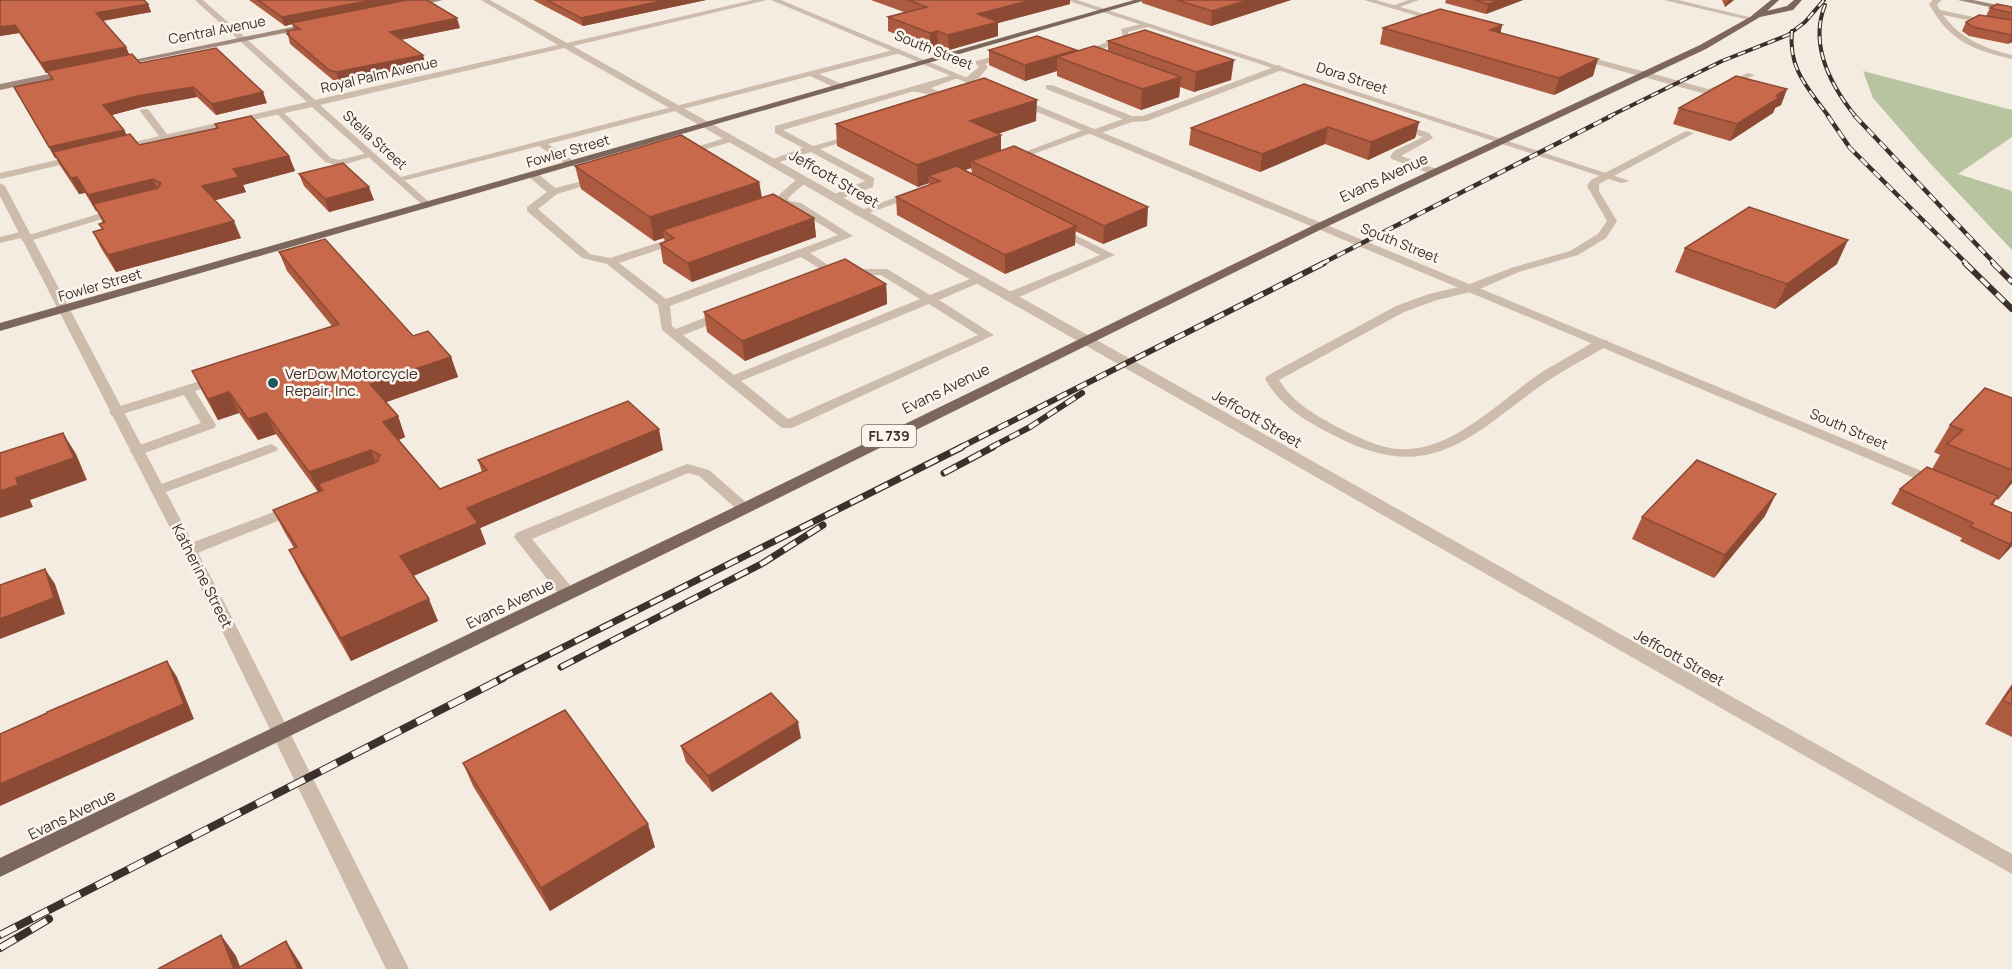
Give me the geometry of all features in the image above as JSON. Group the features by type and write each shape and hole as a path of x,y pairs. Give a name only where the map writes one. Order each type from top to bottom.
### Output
{"main road":[{"name":"Fowler Street","path":"0,327 1142,0"},
{"name":"Evans Avenue","path":"0,868 568,594 1320,226 1703,47 1754,17 1774,0"},
{"path":"1754,17 1790,8 1798,0"}],"street":[{"name":"Stella Street","path":"198,0 426,206"},
{"path":"404,7 439,0"},
{"name":"Jeffcott Street","path":"485,0 2012,865"},
{"name":"Royal Palm Avenue","path":"111,150 763,0"},
{"name":"South Street","path":"775,0 1950,488"},
{"name":"Dora Street","path":"1070,0 1625,181"},
{"path":"1368,0 1450,22"},
{"path":"1395,7 1415,0"},
{"path":"1668,0 1754,17"},
{"path":"1938,0 1933,4 1937,12 1953,32 1969,45 2012,57"},
{"path":"1962,0 2012,10"},
{"path":"1937,12 2012,27"},
{"name":"Central Avenue","path":"104,66 323,23"},
{"path":"1096,62 1074,53 1127,37 1124,31 1145,25"},
{"path":"1026,34 1041,39"},
{"path":"398,179 897,51"},
{"path":"834,198 869,185 870,180 778,131 778,128 910,89 963,78 983,70 984,66 980,64 984,60 1015,52"},
{"path":"1571,55 1709,92 1751,75"},
{"path":"1002,162 1131,119 1144,118 1279,68"},
{"path":"0,87 81,71"},
{"path":"811,73 841,87"},
{"path":"1308,89 1323,83"},
{"path":"1049,87 1131,119"},
{"path":"923,88 966,100"},
{"path":"946,106 994,91"},
{"path":"1188,95 1198,99"},
{"path":"145,111 165,138"},
{"path":"280,112 328,160 339,163 372,155"},
{"path":"1384,121 1426,135 1428,138 1397,153 1395,157 1435,172"},
{"path":"770,162 867,131"},
{"path":"1602,343 1548,375 1463,435 1431,450 1402,454 1363,445 1295,410 1280,393 1272,379 1400,309 1433,297 1471,288 1515,270 1574,253 1602,236 1612,221 1605,204 1592,186 1595,182 1689,133"},
{"path":"676,134 698,148"},
{"path":"671,156 731,139"},
{"path":"540,143 572,164"},
{"path":"0,176 89,155"},
{"path":"533,175 553,192"},
{"path":"607,176 553,192 531,209 586,255 610,262 664,304 666,327 787,425 988,335 883,271 827,275 802,253"},
{"path":"784,204 783,197 802,180"},
{"name":"Katherine Street","path":"0,186 189,550 398,969"},
{"path":"859,213 926,189"},
{"path":"664,304 847,236 797,205 784,204 762,211"},
{"path":"0,240 67,228 81,220 126,209"},
{"path":"1008,297 1109,255 1048,224"},
{"path":"610,262 697,233"},
{"path":"732,380 977,280"},
{"path":"674,334 738,309"},
{"path":"117,412 232,375"},
{"path":"137,451 209,425 188,390"},
{"path":"158,490 271,448"},
{"path":"568,594 522,537 687,468 704,473 744,508"},
{"path":"189,550 311,503"}],"green space":[{"path":"1863,71 2012,110 2012,137 1958,174 2012,191 2012,250 1928,161 1873,98"}],"building":[{"path":"0,0 144,0 148,4 96,13 126,47 41,63 15,25 0,27"},
{"path":"258,0 373,0 282,17"},
{"path":"407,0 427,0 457,18 390,32 423,55 336,72 329,70 287,34 289,34 287,31 300,29 291,23"},
{"path":"547,0 666,0 581,18"},
{"path":"908,0 1032,0 978,14 998,22 948,35 937,31 930,33 888,17 927,7"},
{"path":"1177,0 1248,0 1212,11"},
{"path":"1474,0 1499,0 1488,4"},
{"path":"1997,4 2012,7 2012,13 1990,8"},
{"path":"1440,9 1502,25 1490,30 1598,59 1559,78 1383,28"},
{"path":"1979,15 2012,20 2012,35 1973,27 1966,22"},
{"path":"1145,30 1234,60 1196,72 1108,41"},
{"path":"1037,36 1076,50 1025,65 989,50"},
{"path":"1094,46 1181,77 1142,89 1057,57"},
{"path":"216,48 263,92 212,104 193,87 137,96 103,105 124,130 49,147 14,87 53,79 47,71 132,54 140,63"},
{"path":"1736,76 1787,89 1776,96 1780,97 1737,124 1679,108"},
{"path":"984,78 1037,100 970,121 1001,135 917,165 836,124"},
{"path":"1304,84 1419,122 1371,142 1328,127 1262,154 1191,128"},
{"path":"251,116 289,156 233,169 239,177 202,186 234,221 108,255 93,232 103,229 99,224 105,222 93,204 158,188 161,183 153,179 88,195 77,177 71,178 53,152 130,134 139,145 218,128 215,124"},
{"path":"681,135 759,182 650,217 575,166"},
{"path":"1014,146 1148,207 1104,226 971,161"},
{"path":"343,163 369,187 325,199 299,174"},
{"path":"956,166 1076,226 1005,255 896,197 940,181 928,176"},
{"path":"773,194 814,218 688,263 660,244 674,238 663,230"},
{"path":"1749,207 1848,240 1787,284 1685,248"},
{"path":"325,239 413,336 428,331 451,357 370,384 398,416 383,422 440,489 487,470 478,460 628,401 659,429 467,508 478,523 400,556 429,599 341,638 289,550 297,547 273,510 323,490 318,484 377,462 380,455 371,450 309,472 266,413 248,419 229,392 208,399 192,371 339,324 279,252"},
{"path":"845,259 886,284 742,341 704,312"},
{"path":"1985,388 2012,398 2012,470 1947,444 1963,430 1950,425"},
{"path":"63,433 74,458 16,478 18,485 0,491 0,453"},
{"path":"1697,460 1776,494 1725,555 1642,517"},
{"path":"1927,467 1998,496 1991,504 2012,513 2012,541 2009,544 1970,526 1973,523 1900,489"},
{"path":"45,569 54,598 0,619 0,585"},
{"path":"167,661 184,704 0,784 0,734"},
{"path":"2012,687 2012,705 2003,700"},
{"path":"771,693 798,722 708,776 681,746"},
{"path":"565,710 648,824 541,888 463,763"},
{"path":"221,935 234,969 158,969"},
{"path":"286,941 298,969 236,969"}],"railway":[{"path":"1792,32 1805,22 1824,0"},
{"path":"1825,5 1821,20 1821,50 1838,92 1856,117"},
{"path":"1608,117 1722,61 1792,32"},
{"path":"1792,32 1796,67 1807,87 1829,117"},
{"path":"1321,264 1611,116"},
{"path":"1828,116 1850,148 1967,264"},
{"path":"1855,116 1995,264"},
{"path":"959,448 1324,263"},
{"path":"1965,263 2012,309"},
{"path":"1993,263 2012,282"},
{"path":"990,448 1030,427 1082,393"},
{"path":"500,679 962,447"},
{"path":"944,473 993,447"},
{"path":"561,667 763,563 823,525"},
{"path":"0,935 503,678"},
{"path":"0,948 49,919"}],"place":[{"name":"VerDow Motorcycle Repair, Inc.","path":"273,383"}]}
